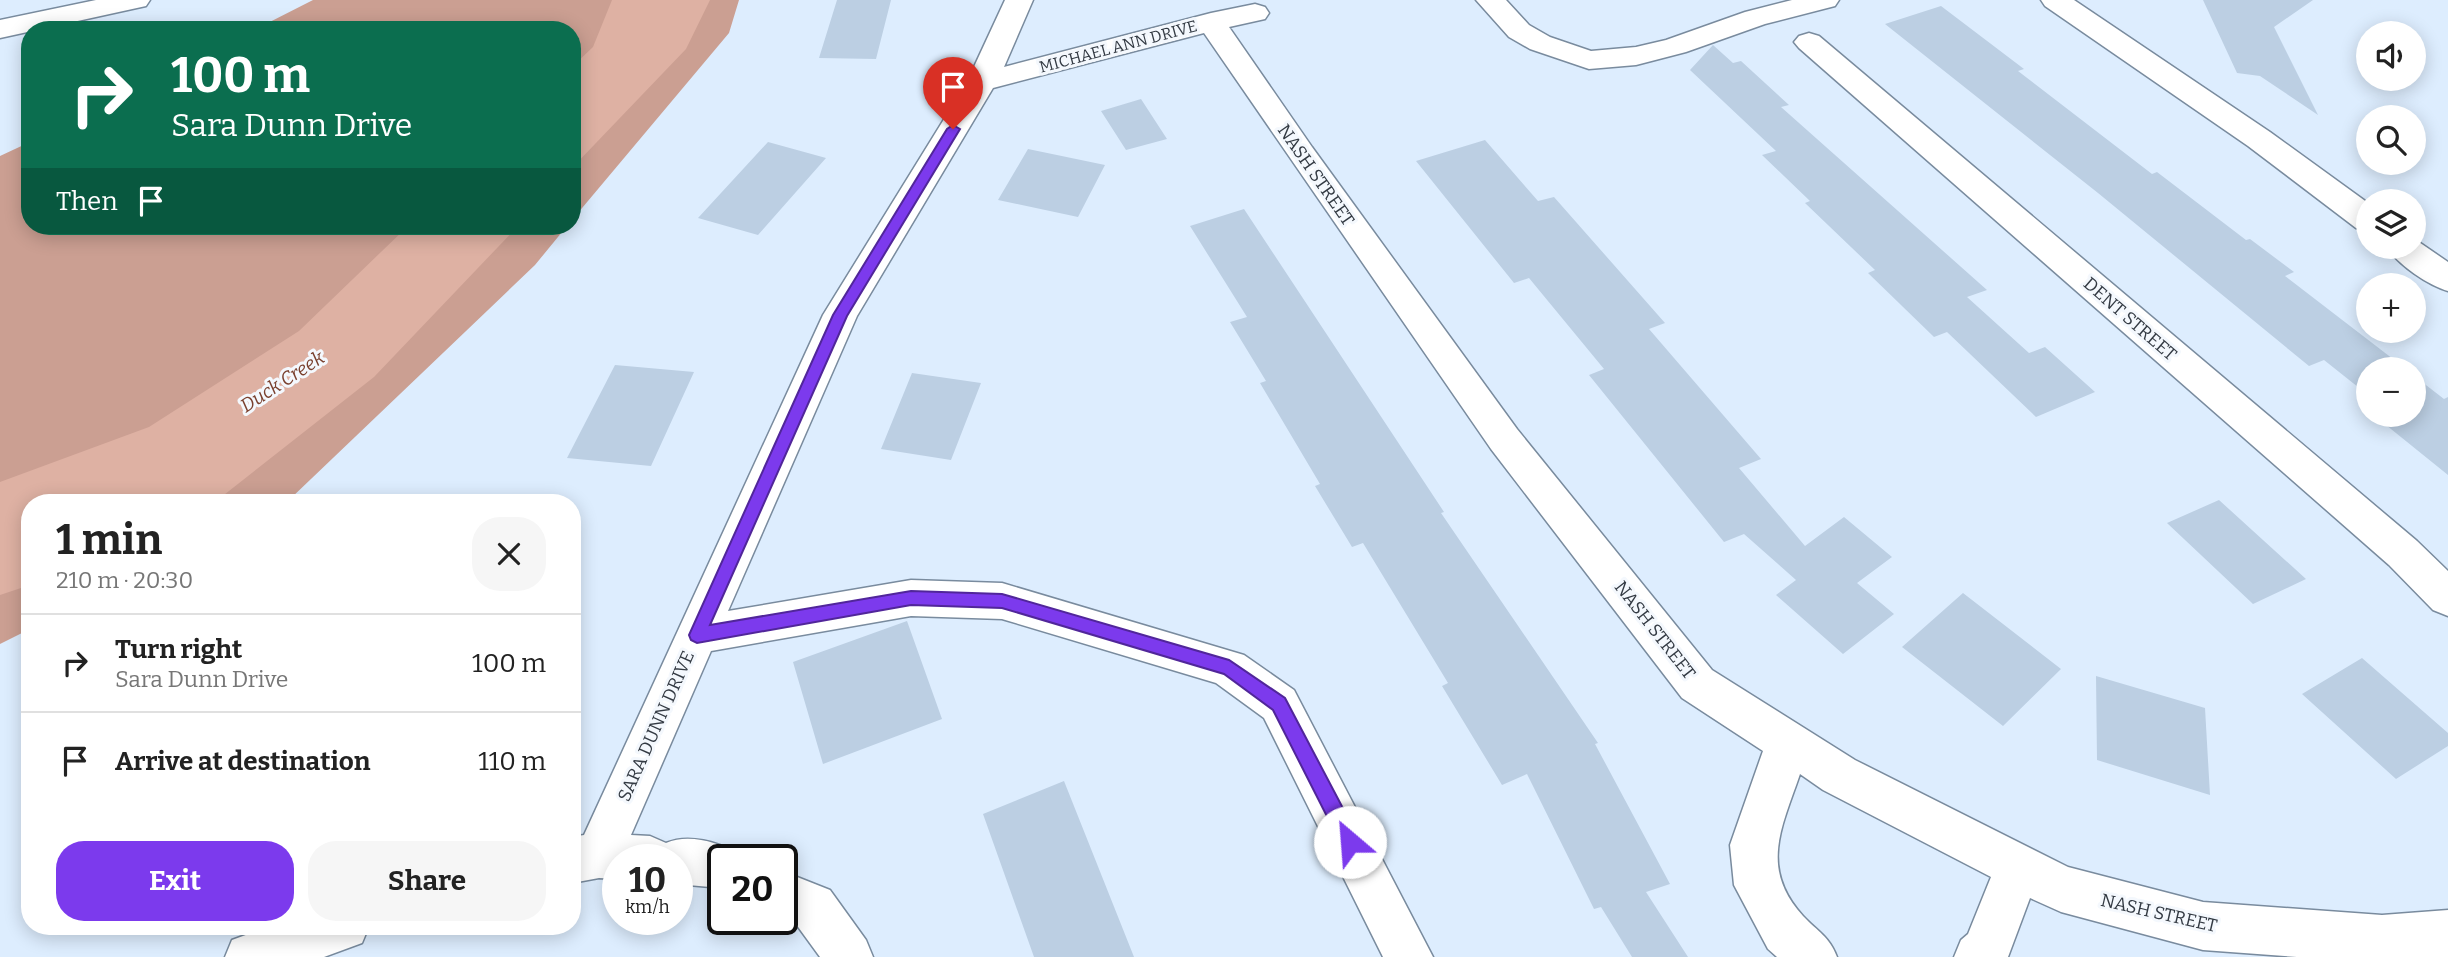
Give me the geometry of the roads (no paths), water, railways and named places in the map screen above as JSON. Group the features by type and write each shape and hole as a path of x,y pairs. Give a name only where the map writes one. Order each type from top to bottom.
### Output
{"street":[{"path":"38,21 136,0"},
{"name":"SARA DUNN DRIVE","path":"586,858 697,635 840,315 982,82 1018,0"},
{"path":"1490,0 1519,31 1540,43 1589,60 1636,56 1676,46 1755,18 1825,0"},
{"path":"2055,0 2259,139 2356,211"},
{"name":"MICHAEL ANN DRIVE","path":"982,82 1255,13"},
{"name":"NASH STREET","path":"1211,22 1301,154 1504,439 1697,684 1839,775 2061,889 2203,926 2382,939 2448,934"},
{"path":"0,29 21,25"},
{"name":"DENT STREET","path":"1809,43 2403,553 2448,598"},
{"path":"2420,259 2448,279"},
{"path":"697,635 911,598 1002,601 1229,668 1279,704 1409,957"},
{"path":"1788,743 1753,845 1756,872 1758,885 1785,932 1813,957"},
{"path":"1978,957 1986,951 2018,867"},
{"path":"798,901 813,907 849,957"},
{"path":"250,957 317,935"}],"water":[{"path":"612,0 710,0 686,49 581,159 581,58 593,47"},
{"name":"Duck Creek","path":"399,235 509,235 374,377 225,494 21,494 21,588 0,595 0,482 149,427 299,331"}]}
